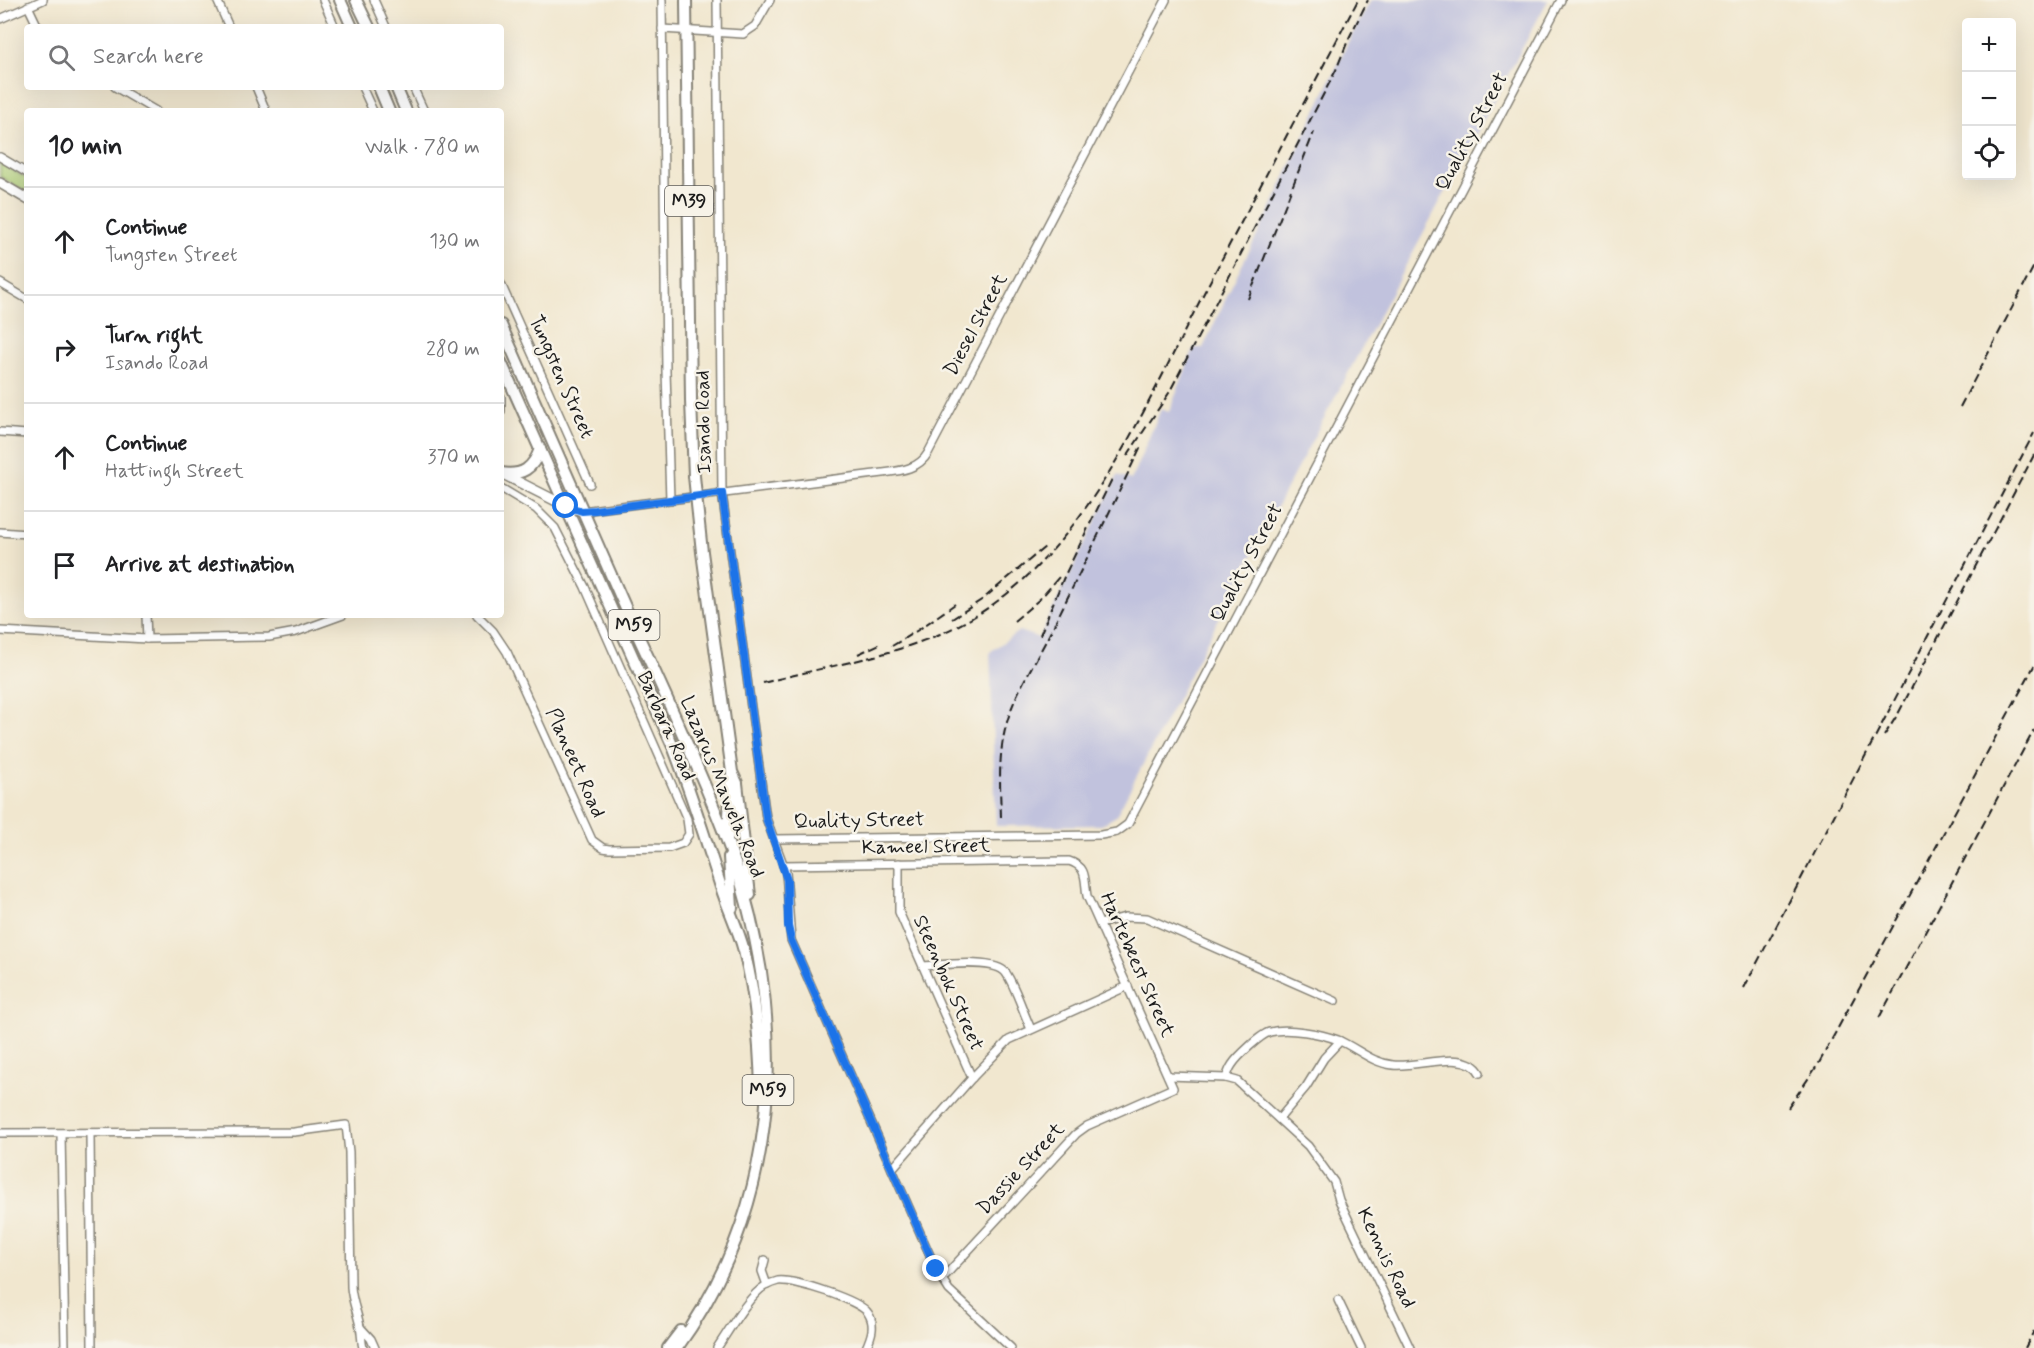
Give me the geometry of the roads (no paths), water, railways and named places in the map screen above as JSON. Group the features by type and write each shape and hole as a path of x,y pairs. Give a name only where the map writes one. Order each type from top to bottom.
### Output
{"main road":[{"path":"340,0 351,24"},
{"path":"356,0 368,24"},
{"name":"Isando Road","path":"686,0 691,401 696,496 732,772 728,841"},
{"path":"380,90 388,108"},
{"path":"397,90 405,108"},
{"path":"0,183 24,197"},
{"name":"Lazarus Mawela Road","path":"504,332 728,841 754,931 766,1006 769,1050 765,1126 756,1175 725,1267 705,1305 677,1348"},
{"name":"Lazarus Mawela Road","path":"504,369 674,749 694,802 722,891 733,914 750,982 759,1046 761,1094 758,1129 746,1188 726,1247 693,1312 668,1348"},
{"path":"504,473 516,474 526,471 540,449"},
{"path":"504,475 566,506 582,511"},
{"name":"Isando Road","path":"732,772 737,783 754,931"},
{"name":"M39","path":"728,841 733,914"}],"street":[{"path":"0,19 43,0"},
{"path":"217,0 228,24"},
{"path":"323,0 334,24"},
{"path":"374,0 385,24"},
{"name":"Isando Road","path":"662,0 666,371 670,500"},
{"name":"Isando Road","path":"717,0 722,493 766,818 787,880 788,926 791,940 942,1279 960,1301 1011,1348"},
{"path":"662,30 735,34 750,31 759,21 770,0"},
{"name":"Diesel Street","path":"696,496 903,470 926,458 1166,0"},
{"name":"Quality Street","path":"774,839 1101,835 1117,832 1128,824 1561,0"},
{"path":"28,6 37,24"},
{"path":"120,90 151,108"},
{"path":"257,90 265,108"},
{"path":"363,90 372,108"},
{"path":"414,90 423,108"},
{"path":"0,157 24,171"},
{"path":"0,283 24,297"},
{"name":"Tungsten Street","path":"504,291 590,484"},
{"path":"0,432 24,434"},
{"name":"Barbara Road","path":"504,490 536,509 555,528 585,587 687,819 690,828 687,838"},
{"path":"582,511 696,496"},
{"path":"0,532 24,534"},
{"path":"146,618 147,639"},
{"path":"0,631 147,639 269,637 296,632 335,618"},
{"name":"Planeet Road","path":"480,618 493,631 507,652 592,840 603,848 669,848 677,846 687,838"},
{"name":"Kameel Street","path":"783,865 1069,861"},
{"name":"Hartebeest Street","path":"1069,861 1082,868 1087,896 1173,1088"},
{"name":"Steenbok Street","path":"898,863 899,912 972,1078"},
{"path":"1100,924 1125,917 1147,918 1335,1001"},
{"path":"923,966 984,964 1002,969 1006,973 1031,1029"},
{"path":"892,1169 972,1078 1009,1040 1128,986"},
{"path":"1168,1077 1226,1078 1238,1057 1270,1032 1317,1033 1340,1041 1383,1063 1395,1065 1457,1060 1471,1062 1480,1073"},
{"path":"1279,1119 1306,1087 1324,1058 1340,1041"},
{"name":"Kennis Road","path":"1226,1078 1246,1087 1308,1146 1334,1182 1339,1200 1410,1348"},
{"name":"Dassie Street","path":"942,1279 1076,1134 1087,1126 1173,1088"},
{"path":"0,1133 294,1132 346,1125 349,1152 352,1304 360,1327 363,1348"},
{"path":"90,1133 92,1348"},
{"path":"61,1134 65,1348"},
{"path":"765,1260 762,1271 767,1285"},
{"path":"717,1348 757,1291 780,1281 839,1294 867,1311 872,1324 871,1336 866,1348"},
{"path":"1338,1300 1361,1348"},
{"path":"360,1327 371,1339 375,1348"}],"railway":[{"path":"763,683 900,649 952,629 977,615 1017,586 1052,551 1083,511 1137,424 1358,0"},
{"path":"1127,456 1169,393 1336,70 1368,0"},
{"path":"1248,299 1314,132"},
{"path":"1960,407 2034,266"},
{"path":"1744,988 2034,433"},
{"path":"1001,817 1002,748 1006,726 1014,703 1141,446"},
{"path":"1884,736 1898,714 2034,455"},
{"path":"1040,635 1064,577 1113,477"},
{"path":"952,619 983,599 1046,546"},
{"path":"1014,621 1041,598 1059,577"},
{"path":"892,646 955,604"},
{"path":"858,654 882,643"},
{"path":"1788,1108 1819,1063 2034,666"},
{"path":"1879,1018 2034,730"},
{"path":"2025,1348 2034,1331"}]}
